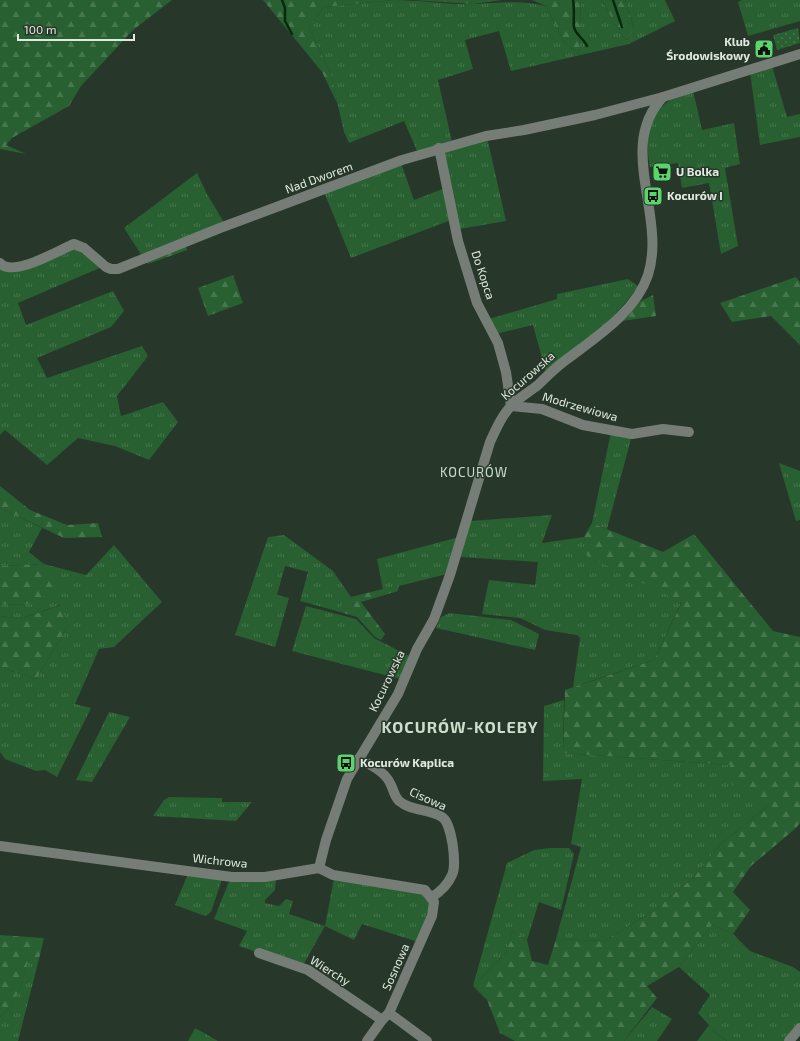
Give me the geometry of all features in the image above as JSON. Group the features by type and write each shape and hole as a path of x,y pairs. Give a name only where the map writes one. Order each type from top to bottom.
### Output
{"street":[{"path":"663,97 800,54"},
{"name":"Nad Dworem","path":"0,263 3,266 10,268 53,255 74,244 84,248 106,267 118,269 220,228 402,160 439,148 486,136 524,130 595,115 663,97"},
{"name":"Kocurowska","path":"318,868 347,779 398,694 417,649 434,619 450,575 490,442 503,416 511,406 609,326 633,302 642,289 648,275 653,246 642,145 648,117 663,97"},
{"name":"Do Kopca","path":"439,148 460,246 477,303 498,343 506,372 511,406"},
{"name":"Modrzewiowa","path":"511,406 542,409 582,424 632,434 663,429 688,432"},
{"name":"Cisowa","path":"358,759 370,765 386,777 395,796 402,803 442,817 447,823 450,829 455,866 446,884 432,897"},
{"name":"Wichrowa","path":"0,846 232,877 264,877 318,868"},
{"path":"318,868 333,875 423,889 432,897"},
{"name":"Sosnowa","path":"367,1041 389,1013 432,916 435,906 432,897"},
{"name":"Wierchy","path":"259,953 308,970 382,1020"},
{"path":"389,1013 427,1041"},
{"path":"789,1041 800,1028"}],"green space":[{"path":"0,0 172,0 133,30 81,86 69,106 12,138 6,145 26,154 0,149"},
{"path":"263,0 394,0 324,7 309,27 331,75 338,105 322,72"},
{"path":"394,0 463,4 518,2 546,6 564,42 579,54 581,0 601,0 627,40 634,27 625,0 665,0 675,21 629,44 511,71 499,31 465,40 473,69 438,80 452,142 418,153 404,121 349,143 344,132 331,75 309,27 324,7"},
{"path":"413,0 502,0 473,4"},
{"path":"532,0 581,0 579,54 564,42 546,6"},
{"path":"601,0 625,0 634,28 627,40 623,36"},
{"path":"742,0 800,0 800,21 748,36 738,2"},
{"path":"798,28 800,43 777,50 773,35"},
{"path":"772,66 787,117 800,114 800,137 760,145 750,72"},
{"path":"693,90 702,130 734,123 740,164 725,168 738,246 721,254 709,183 682,188 678,163 650,167 648,142 654,117 668,102"},
{"path":"487,137 506,221 460,229 443,153"},
{"path":"401,163 414,200 445,188 451,220 351,258 324,192"},
{"path":"197,173 207,194 225,224 142,256 124,228"},
{"path":"186,243 187,250 148,264 145,260"},
{"path":"74,246 102,267 18,303 26,325 113,291 124,311 111,327 37,358 47,378 142,346 148,356 117,396 121,416 163,402 178,422 149,460 115,446 78,438 47,465 5,430 0,435 0,267 2,269"},
{"path":"233,275 243,303 208,316 198,288"},
{"path":"796,277 800,282 800,345 771,316 732,322 720,303"},
{"path":"628,279 638,286 629,299 595,333 546,373 533,325 496,334 489,319 557,299 557,294"},
{"path":"653,295 656,316 616,322 637,303"},
{"path":"611,432 632,435 607,529 592,523"},
{"path":"779,463 800,471 800,520 796,521"},
{"path":"0,486 30,510 67,525 98,523 102,537 64,538 0,508"},
{"path":"0,508 42,528 29,552 44,564 0,566"},
{"path":"552,515 542,543 584,537 588,556 682,601 654,660 573,687 580,638 577,635 545,630 520,618 482,614 489,580 535,585 538,562 460,557 471,521"},
{"path":"592,523 663,552 694,534 773,631 800,637 800,823 751,866 733,892 750,910 733,934 712,925 679,967 647,986 657,998 624,1041 515,1041 500,1033 487,1000 473,986 506,953 512,931 527,940 532,961 548,965 556,939 604,941 655,910 694,877 721,844 769,805 732,785 730,765 563,753 565,690 654,660 682,602 587,556 584,537"},
{"path":"284,535 333,571 351,597 343,604 340,612 300,601 308,572 285,566 277,595 289,598 275,647 235,635 268,537"},
{"path":"459,537 447,574 383,590 377,559"},
{"path":"114,545 162,602 114,647 99,649 75,704 91,708 57,777 45,770 36,771 5,759 0,752 0,667 36,679 68,626 60,605 20,619 0,616 0,605 27,604 44,564 86,575"},
{"path":"44,564 64,586 27,604 0,605 0,566"},
{"path":"399,585 398,591 361,602 385,634 381,640 375,637 357,617 340,612 342,604 351,597"},
{"path":"61,605 68,626 36,679 0,667 0,616 20,619"},
{"path":"306,606 356,619 374,638 409,656 400,679 292,651"},
{"path":"450,613 511,620 539,634 535,650 436,628 441,617"},
{"path":"564,700 563,753 730,765 769,805 721,844 694,877 655,910 604,941 556,939 581,847 571,844 582,779 543,781 544,706"},
{"path":"109,712 130,717 92,782 76,780"},
{"path":"169,797 222,798 222,802 252,802 236,821 153,816 164,800"},
{"path":"569,848 574,854 561,910 539,902 527,940 512,931 506,953 473,986 507,863 534,850"},
{"path":"188,874 222,879 211,912 205,916 175,905"},
{"path":"334,878 419,891 429,899 430,912 418,942 362,924 354,940 325,926"},
{"path":"230,879 276,880 275,890 265,900 265,903 279,906 286,899 293,901 289,914 325,926 302,967 239,946 247,931 214,919"},
{"path":"712,925 733,934 750,951 793,967 800,972 800,1028 789,1041 727,1041 717,1034 698,1013 710,995 679,967"},
{"path":"0,935 44,938 39,959 29,959 19,991 11,1005 0,1017"},
{"path":"29,959 39,959 18,1041 0,1041 0,1017 15,998"},
{"path":"652,1007 672,1019 657,1041 624,1041"},
{"path":"709,1025 717,1034 727,1041 697,1041"},
{"path":"195,1028 218,1041 188,1041"}],"waterway":[{"path":"282,0 285,8 285,21 292,34"},
{"path":"573,0 575,30 587,46"},
{"path":"613,0 622,27"}],"place":[{"name":"Klub Środowiskowy","path":"764,49"},
{"name":"U Bolka","path":"662,172"},
{"name":"Kocurów I","path":"653,196"},
{"name":"Kocurów Kaplica","path":"346,763"}],"district":[{"name":"KOCURÓW","path":"474,472"},
{"name":"KOCURÓW-KOLEBY","path":"460,727"}]}
